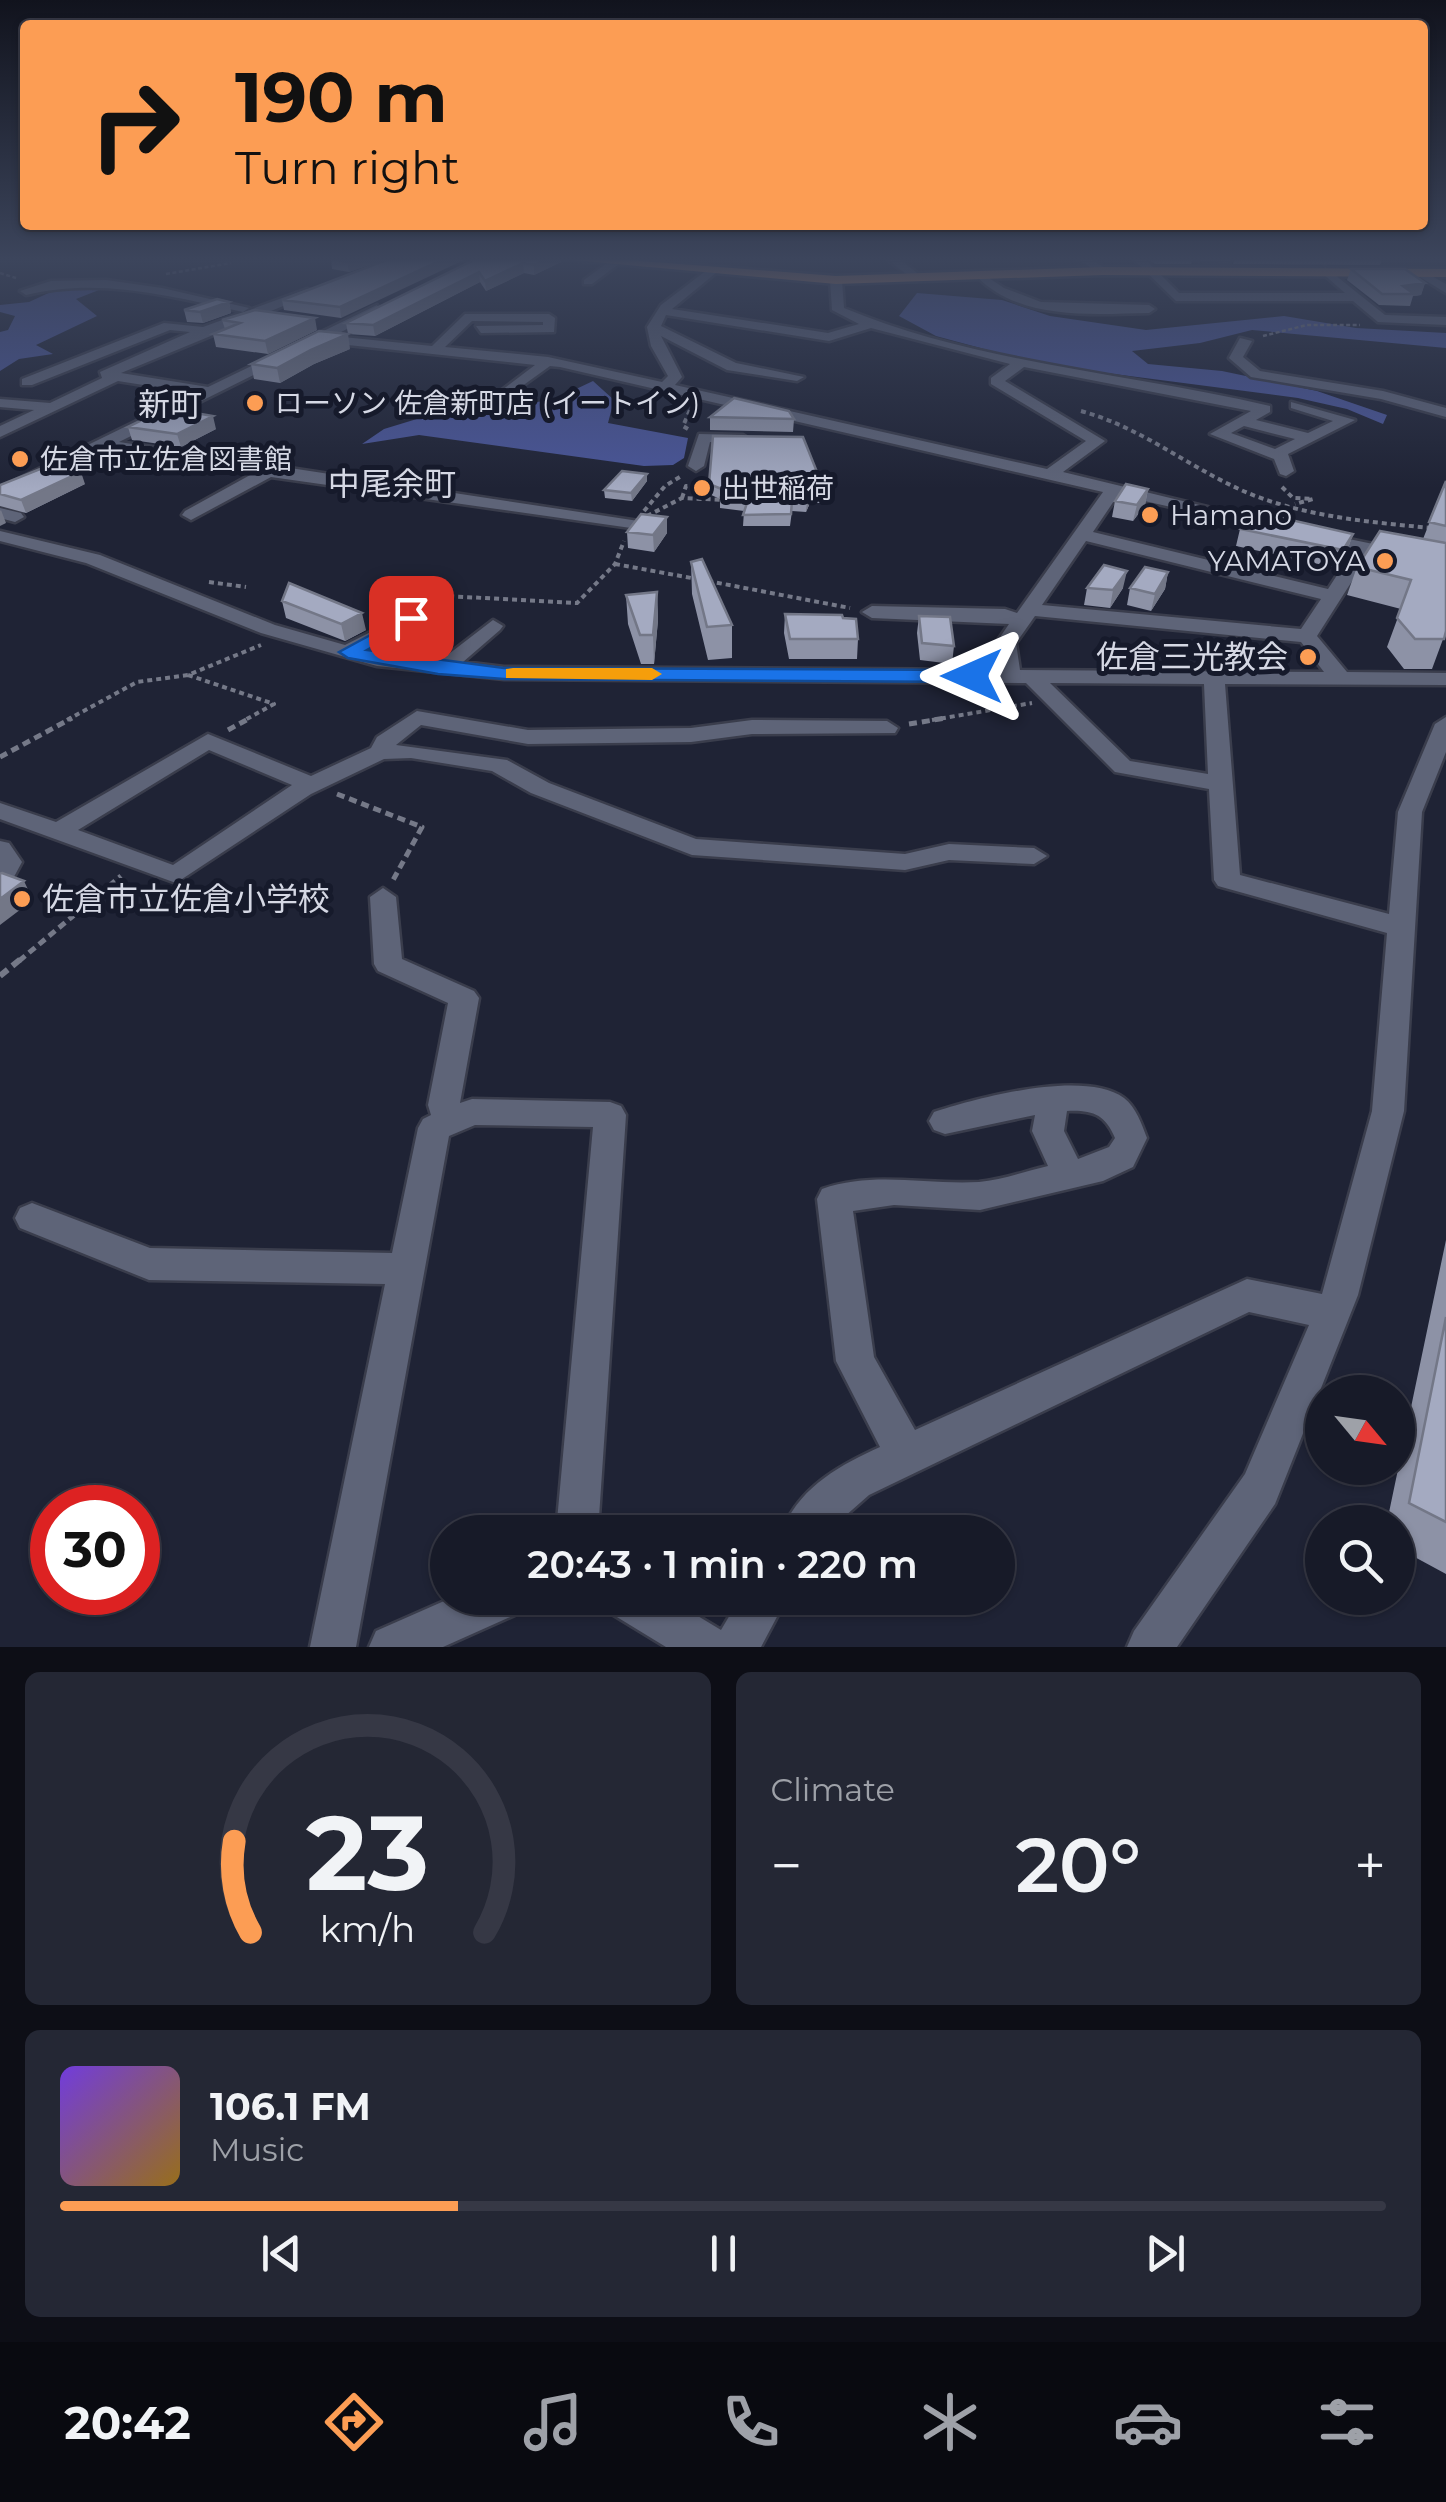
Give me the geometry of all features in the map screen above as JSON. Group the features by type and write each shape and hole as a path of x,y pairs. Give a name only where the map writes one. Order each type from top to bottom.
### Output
{"street":[{"path":"27,382 144,336"},
{"path":"193,336 104,375 208,391"},
{"path":"0,494 321,336"},
{"path":"436,349 450,336"},
{"path":"654,336 675,377 664,388"},
{"path":"670,336 732,367 796,377"},
{"path":"798,347 808,336"},
{"path":"918,336 1020,362 1266,409 1218,434 1276,454 1287,464 1286,472"},
{"path":"317,338 548,361 1446,565"},
{"path":"1245,341 1236,358 1256,374 1383,395 1446,412"},
{"path":"774,374 786,360"},
{"path":"507,393 548,361"},
{"path":"1020,362 996,381 1097,441 1049,476"},
{"path":"0,432 116,377"},
{"path":"0,403 55,408"},
{"path":"1276,454 1347,420 1296,405"},
{"path":"1242,421 1309,438"},
{"path":"798,441 823,425"},
{"path":"696,466 704,437 757,441"},
{"path":"106,444 268,472 632,525"},
{"path":"192,515 268,472"},
{"path":"1113,490 1006,643 1022,677 1054,699 1123,768 1219,783"},
{"path":"1084,535 1332,596"},
{"path":"0,536 93,559 280,633 348,652 443,669 504,674 1446,680"},
{"path":"1307,636 1365,546"},
{"path":"872,612 1026,616 1307,636 1341,680"},
{"path":"348,652 411,618"},
{"path":"443,669 493,626"},
{"path":"1214,678 1227,880 1401,926"},
{"path":"380,752 385,742 417,718 528,737 690,735 752,726 887,728"},
{"path":"1150,1647 1260,1490 1332,1313 1362,1224 1388,1111 1410,812 1444,733"},
{"path":"55,833 208,741 311,784"},
{"path":"4,817 176,875 311,784 380,752 411,751 498,765 540,788 692,847 905,862 949,852 1034,856"},
{"path":"0,849 9,862 0,880"},
{"path":"382,898 388,964 464,998 444,1105 449,1122"},
{"path":"907,1455 854,1361 834,1199 894,1192 980,1196 1104,1166 1121,1157 1131,1138 1122,1116 1107,1102 1079,1097 945,1120"},
{"path":"1053,1102 1048,1131 1068,1173"},
{"path":"333,1647 434,1128 472,1112 610,1115 578,1515"},
{"path":"32,1218 148,1264 407,1269"},
{"path":"814,1515 854,1480 1247,1295 1332,1313"},
{"path":"392,1647 463,1615"},
{"path":"655,1615 707,1647"},
{"path":"736,1647 755,1615"}],"path":[{"path":"1245,341 1266,336"},
{"path":"690,394 686,402 691,412 683,426 704,437"},
{"path":"1079,410 1162,441 1242,491 1401,526 1446,530"},
{"path":"1286,472 1276,482 1293,498 1313,499 1292,504"},
{"path":"672,482 639,516 651,516 682,498 732,501"},
{"path":"682,498 686,486 694,486"},
{"path":"411,618 446,596 576,603 616,564 632,525"},
{"path":"616,564 872,612"},
{"path":"0,757 138,682 188,675 242,656 280,633"},
{"path":"188,675 274,704 208,741"},
{"path":"887,728 1054,699"},
{"path":"311,784 422,827 382,898"},
{"path":"0,976 138,862"}],"shaded area":[{"path":"0,336 55,336 36,345 53,354 19,359 0,371"},
{"path":"936,336 1229,336 1132,351 1148,364 1222,371 1317,391 1387,415 1383,424 1347,409 1298,398 1091,371"},
{"path":"1315,336 1446,336 1446,348"},
{"path":"593,381 614,400 608,423 688,438 684,458 673,465 644,466 419,435 362,444 384,429 466,404 555,399"}],"building":[{"path":"227,336 276,336 265,341"},
{"path":"309,336 344,336 277,368 251,364"},
{"path":"734,398 789,411 794,419 710,417"},
{"path":"167,408 213,416 177,434 128,427"},
{"path":"713,436 803,437 825,492 811,492 807,501 792,500 791,514 743,515 748,500 720,498 724,490 709,484"},
{"path":"50,465 81,472 21,500 0,494 0,485"},
{"path":"622,471 647,474 631,493 604,490"},
{"path":"1446,481 1446,526 1429,522"},
{"path":"1126,484 1148,489 1137,505 1115,501"},
{"path":"1251,511 1353,534 1343,550 1240,529"},
{"path":"641,514 667,517 653,535 627,532"},
{"path":"1380,531 1446,543 1444,639 1415,639 1397,618 1411,580 1357,567"},
{"path":"702,559 732,625 707,627 691,562"},
{"path":"1104,565 1127,571 1113,590 1087,588"},
{"path":"1145,567 1168,572 1155,594 1130,588"},
{"path":"289,583 362,613 341,624 282,601"},
{"path":"657,592 653,635 640,635 626,595"},
{"path":"785,614 842,615 856,619 858,639 790,639"},
{"path":"919,616 950,617 954,646 922,643"},
{"path":"0,874 24,881 0,899"},
{"path":"1446,1317 1446,1522 1409,1503"}],"slow traffic":[{"path":"513,674 652,674"}],"place":[{"name":"ローソン 佐倉新町店 (イートイン)","path":"255,403"},
{"name":"佐倉市立佐倉図書館","path":"20,459"},
{"name":"出世稲荷","path":"702,488"},
{"name":"Hamano","path":"1150,515"},
{"name":"YAMATOYA","path":"1385,561"},
{"name":"佐倉三光教会","path":"1308,657"},
{"name":"佐倉市立佐倉小学校","path":"22,899"}],"district":[{"name":"新町","path":"170,405"},
{"name":"中尾余町","path":"392,484"}],"route":[{"path":"411,618 348,652 377,660 504,674 972,676"}]}
